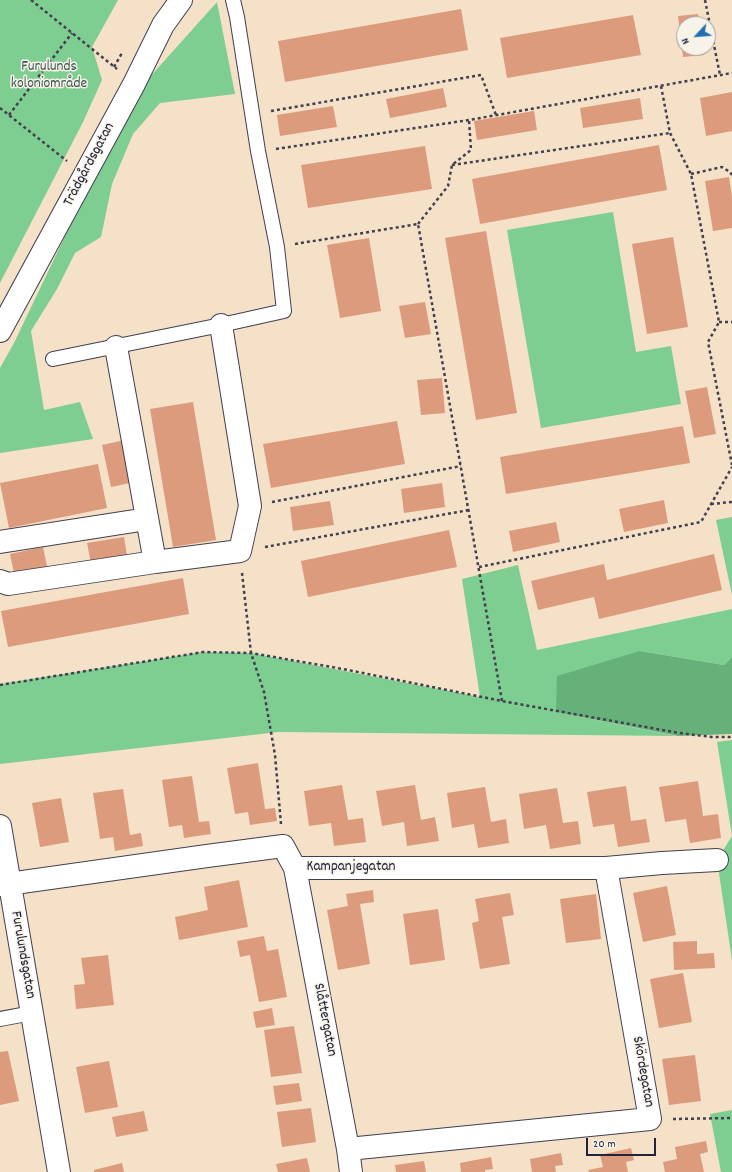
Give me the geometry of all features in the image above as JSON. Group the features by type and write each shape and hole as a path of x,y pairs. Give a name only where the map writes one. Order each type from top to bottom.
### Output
{"street":[{"name":"Trädgårdsgatan","path":"0,330 134,84 163,25 180,0"},
{"path":"0,581 8,584 240,551 250,506 221,325"},
{"path":"116,347 155,562"},
{"path":"0,542 148,519"},
{"name":"Furulundsgatan","path":"0,826 5,884 32,1013 59,1172"},
{"path":"5,884 283,846"},
{"name":"Kampanjegatan","path":"283,846 295,868 606,868 717,860"},
{"name":"Slåttergatan","path":"295,868 348,1149 350,1172"},
{"name":"Skördegatan","path":"348,1149 650,1119 606,868"}],"lane":[{"path":"53,359 284,311 277,247 258,151 233,0"},
{"name":"Furulundsgatan","path":"0,1019 32,1013"}],"path":[{"path":"31,0 114,67"},
{"path":"705,0 720,75"},
{"path":"9,115 72,33"},
{"path":"258,151 469,120 732,73"},
{"path":"252,114 481,75 496,115"},
{"path":"479,567 701,522 732,466 708,342 719,322 691,174 670,133 661,86"},
{"path":"0,108 84,175"},
{"path":"277,247 418,224 448,186 452,165 471,150 469,120"},
{"path":"452,165 670,133"},
{"path":"691,174 722,167 732,175"},
{"path":"418,224 502,701"},
{"path":"719,322 732,322"},
{"path":"250,506 461,466"},
{"path":"711,504 732,502"},
{"path":"283,846 275,755 264,692 251,653 240,551 468,510"},
{"path":"0,685 202,652 251,653 343,669 502,701 679,734 732,737"},
{"path":"650,1119 732,1118"}],"green space":[{"name":"Furulunds koloniområde","path":"0,0 118,0 92,47 102,80 83,122 0,283"},
{"path":"217,2 235,94 160,103 133,134 112,184 101,237 75,253 57,289 31,331 44,410 80,402 93,439 0,453 0,368 14,343 131,98"},
{"path":"613,212 636,352 671,346 681,404 541,428 507,230"},
{"path":"732,517 732,595 716,520"},
{"path":"518,565 537,650 732,609 732,657 724,665 640,651 556,712 676,736 278,732 0,764 0,684 203,652 251,653 480,697 462,579"},
{"path":"640,651 724,665 732,657 732,734 678,736 556,712 557,676"},
{"path":"732,740 732,836 717,742"},
{"path":"732,836 732,960 717,860"},
{"path":"732,1110 732,1172 721,1172 710,1114"}],"building":[{"path":"461,9 468,50 285,82 278,41"},
{"path":"698,14 698,16 678,16"},
{"path":"633,15 641,55 507,78 500,38"},
{"path":"443,88 447,107 390,118 386,99"},
{"path":"732,92 732,131 706,136 700,98"},
{"path":"640,98 643,119 583,128 580,108"},
{"path":"333,106 337,127 280,136 277,115"},
{"path":"534,111 537,130 477,140 474,121"},
{"path":"659,145 667,190 480,224 472,179"},
{"path":"425,146 432,189 308,208 301,165"},
{"path":"729,177 732,197 732,228 713,231 705,181"},
{"path":"486,231 517,413 476,420 445,238"},
{"path":"673,237 688,327 647,334 632,244"},
{"path":"369,238 381,311 340,318 327,245"},
{"path":"425,302 431,334 405,338 399,306"},
{"path":"442,378 445,413 421,415 417,380"},
{"path":"707,387 716,434 694,438 685,391"},
{"path":"193,402 216,540 173,547 150,409"},
{"path":"397,421 405,464 271,488 263,444"},
{"path":"683,426 690,463 506,494 500,457"},
{"path":"125,440 135,482 111,487 102,445"},
{"path":"98,464 107,508 9,528 0,483"},
{"path":"442,483 445,507 404,513 401,489"},
{"path":"664,500 668,523 624,532 619,509"},
{"path":"330,501 334,525 293,531 290,507"},
{"path":"556,522 560,542 513,552 509,531"},
{"path":"449,530 457,567 308,597 301,561"},
{"path":"124,537 128,562 92,568 87,543"},
{"path":"43,547 48,571 15,578 10,554"},
{"path":"714,554 722,590 599,619 594,597 538,610 531,581 604,564 607,580"},
{"path":"183,578 189,614 8,647 1,611"},
{"path":"258,763 265,809 275,808 277,821 250,825 248,812 235,814 227,768"},
{"path":"192,776 199,822 209,821 211,834 184,838 182,825 169,827 162,780"},
{"path":"698,781 703,816 718,814 721,838 690,843 686,819 665,822 659,787"},
{"path":"342,785 348,820 363,818 366,842 334,846 331,823 309,826 304,791"},
{"path":"415,785 421,820 435,817 439,841 407,846 404,822 382,826 376,791"},
{"path":"626,786 631,821 646,819 650,842 618,847 614,824 593,827 587,792"},
{"path":"485,787 491,822 506,819 509,843 478,848 474,824 452,828 447,793"},
{"path":"557,788 563,823 578,821 581,844 550,849 546,825 524,829 519,794"},
{"path":"123,789 130,835 141,833 143,846 115,851 113,837 100,839 93,793"},
{"path":"61,798 69,842 40,847 32,803"},
{"path":"239,880 248,927 179,940 175,917 208,910 204,887"},
{"path":"667,886 676,935 643,942 633,893"},
{"path":"373,890 374,902 360,904 370,964 338,970 327,910 348,906 346,894"},
{"path":"510,893 514,915 502,917 510,964 480,969 472,923 479,921 475,899"},
{"path":"596,894 601,939 566,943 560,899"},
{"path":"438,909 445,960 410,965 403,914"},
{"path":"264,936 267,951 278,949 287,997 259,1002 250,955 240,957 237,941"},
{"path":"697,941 697,954 714,953 715,968 674,970 673,942"},
{"path":"108,955 114,1005 76,1009 74,985 85,984 81,958"},
{"path":"683,973 692,1022 659,1028 650,979"},
{"path":"272,1008 275,1025 256,1028 253,1012"},
{"path":"294,1026 302,1073 271,1077 264,1030"},
{"path":"8,1051 19,1101 0,1105 0,1052"},
{"path":"695,1055 701,1101 669,1105 662,1059"},
{"path":"109,1061 118,1107 85,1113 76,1067"},
{"path":"299,1083 302,1101 276,1105 273,1086"},
{"path":"311,1108 316,1142 282,1147 277,1112"},
{"path":"144,1111 148,1131 116,1137 112,1117"},
{"path":"706,1141 708,1152 700,1154 704,1172 665,1172 663,1162 677,1159 675,1147"},
{"path":"631,1148 634,1160 626,1162 628,1172 589,1172 588,1170 603,1167 600,1155"},
{"path":"561,1153 563,1165 555,1166 556,1172 532,1172 530,1159"},
{"path":"491,1157 493,1169 485,1170 485,1172 461,1172 460,1163"},
{"path":"307,1158 310,1172 278,1172 276,1164"},
{"path":"424,1161 426,1172 396,1172 395,1165"},
{"path":"122,1163 124,1172 94,1172 94,1170"}]}
